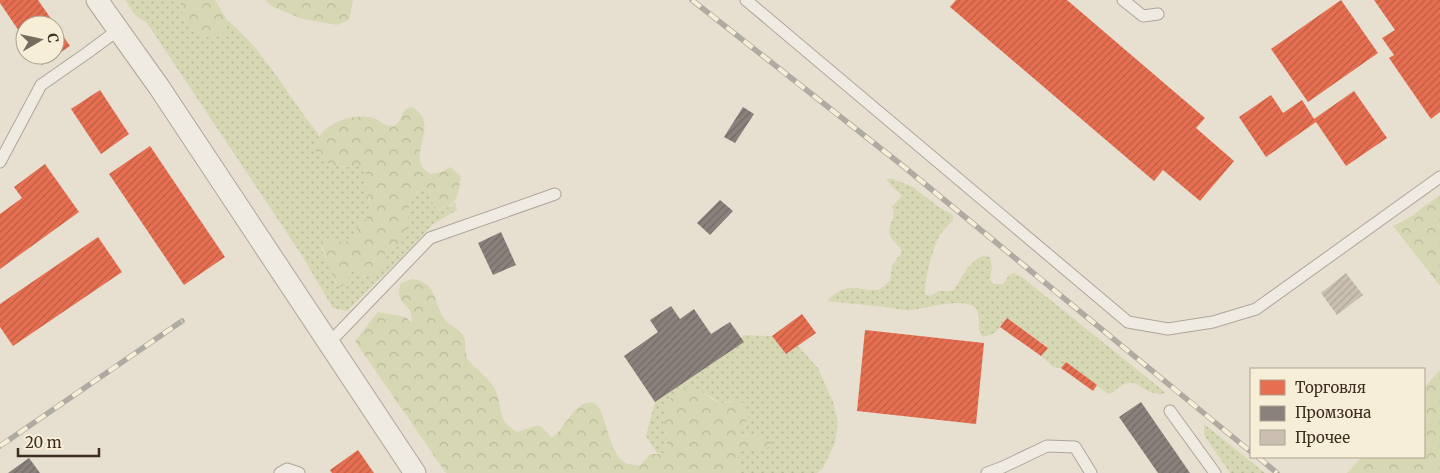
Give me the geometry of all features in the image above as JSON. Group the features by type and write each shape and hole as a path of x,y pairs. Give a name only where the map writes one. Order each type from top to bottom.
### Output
{"street":[{"path":"97,0 159,87 415,473"}],"lane":[{"path":"1123,0 1143,16 1158,14"},
{"path":"753,2 1128,322 1168,329 1213,322 1256,309 1440,177"},
{"path":"0,162 41,85 118,30"},
{"path":"329,343 430,238 556,194"},
{"path":"1170,411 1214,473"},
{"path":"987,473 1047,446 1075,447 1091,473"},
{"path":"280,473 287,469 299,473"}],"green space":[{"path":"125,0 180,0 185,24 226,32 227,20 252,45 275,73 317,132 319,137 317,141 334,165 346,167 359,166 366,174 368,199 371,208 369,218 360,223 353,242 337,242 327,238 321,248 336,283 345,284 350,273 355,270 363,277 367,276 384,263 385,251 397,247 403,236 411,199 419,191 426,189 430,192 434,208 439,210 451,206 455,202 457,210 433,224 347,311 333,308 301,254 147,23 135,15"},
{"path":"180,0 215,0 227,20 227,31 216,37 204,37 193,32 185,24"},
{"path":"265,0 353,0 349,20 337,25 303,19 273,7"},
{"path":"412,107 421,114 424,123 420,151 420,160 423,168 431,174 441,172 450,167 461,176 456,198 446,208 439,210 434,208 430,192 425,189 417,193 409,207 406,234 403,241 396,248 385,251 384,269 379,274 363,277 355,270 350,273 345,284 340,287 328,264 322,238 337,242 353,241 360,223 369,217 371,208 367,194 366,174 358,166 340,166 324,161 316,152 320,135 334,124 352,118 370,117 386,125 395,125 405,111"},
{"path":"891,178 913,187 940,208 953,215 953,220 940,235 932,255 927,273 925,294 930,296 939,291 953,291 973,262 983,256 990,257 992,267 990,280 993,284 1003,284 1009,275 1014,273 1022,277 1166,393 1153,393 1137,384 1129,383 1123,384 1108,394 1065,363 1061,368 1053,367 1041,356 1048,347 1007,318 995,333 983,337 979,329 978,313 973,306 968,304 952,303 902,310 827,301 840,291 846,289 879,290 890,281 892,265 902,252 889,231 894,214 892,207 902,196 886,180"},
{"path":"1440,195 1440,286 1393,226 1407,219"},
{"path":"412,279 427,285 446,321 463,335 467,358 495,389 503,418 510,428 517,432 541,426 552,438 582,405 588,402 594,403 602,413 612,443 621,460 628,464 640,466 650,454 666,454 667,435 663,424 664,414 672,396 682,388 688,387 697,389 718,402 744,403 748,418 739,435 764,438 771,443 761,451 737,451 740,473 446,473 355,341 378,312 406,317 411,323 412,317 399,297 399,291 401,283"},
{"path":"744,335 772,336 786,354 798,346 818,368 833,402 838,422 835,443 823,468 817,473 740,473 737,451 748,449 759,451 762,437 738,435 746,422 733,401 721,403 695,388 682,388 677,391 669,402 663,420 667,438 666,454 657,453 646,436 655,402"},
{"path":"1440,370 1440,473 1347,473 1361,458 1425,458 1425,387"},
{"path":"1204,424 1265,473 1230,473 1204,435"}],"building: Торговля":[{"path":"0,0 38,0 48,15 15,15 15,25 0,3"},
{"path":"956,0 1067,0 1205,118 1196,128 1234,161 1200,201 1163,170 1154,181 950,7"},
{"path":"1341,0 1378,53 1308,102 1271,49"},
{"path":"1374,0 1440,0 1440,112 1431,119 1389,58 1394,55 1382,38 1395,30"},
{"path":"65,39 70,46 65,49"},
{"path":"100,90 129,134 101,154 71,109"},
{"path":"1354,91 1387,138 1346,166 1316,122 1266,157 1239,117 1271,95 1283,113 1302,100 1314,119"},
{"path":"150,146 225,257 184,285 109,174"},
{"path":"45,164 79,212 0,269 0,214 22,198 14,187"},
{"path":"98,237 122,272 13,346 0,327 0,304"},
{"path":"802,314 816,333 786,354 772,336"},
{"path":"1007,318 1048,348 1041,356 1000,327"},
{"path":"865,330 984,343 976,424 857,411"},
{"path":"1066,362 1097,385 1093,391 1061,368"},
{"path":"358,450 374,473 332,473 330,470"}],"building: Промзона":[{"path":"743,107 754,114 735,143 724,137"},
{"path":"720,200 733,211 710,235 697,223"},
{"path":"501,232 516,265 493,275 478,243"},
{"path":"671,306 680,319 694,309 711,334 730,322 744,342 655,402 624,356 658,332 650,320"},
{"path":"1141,402 1190,473 1158,473 1119,417"},
{"path":"29,458 40,473 8,473"}],"building: Прочее":[{"path":"1346,273 1363,295 1337,315 1321,293"}],"railway":[{"path":"692,0 903,166 1250,451"},
{"path":"0,446 182,321"},
{"path":"1259,458 1277,473"}]}
